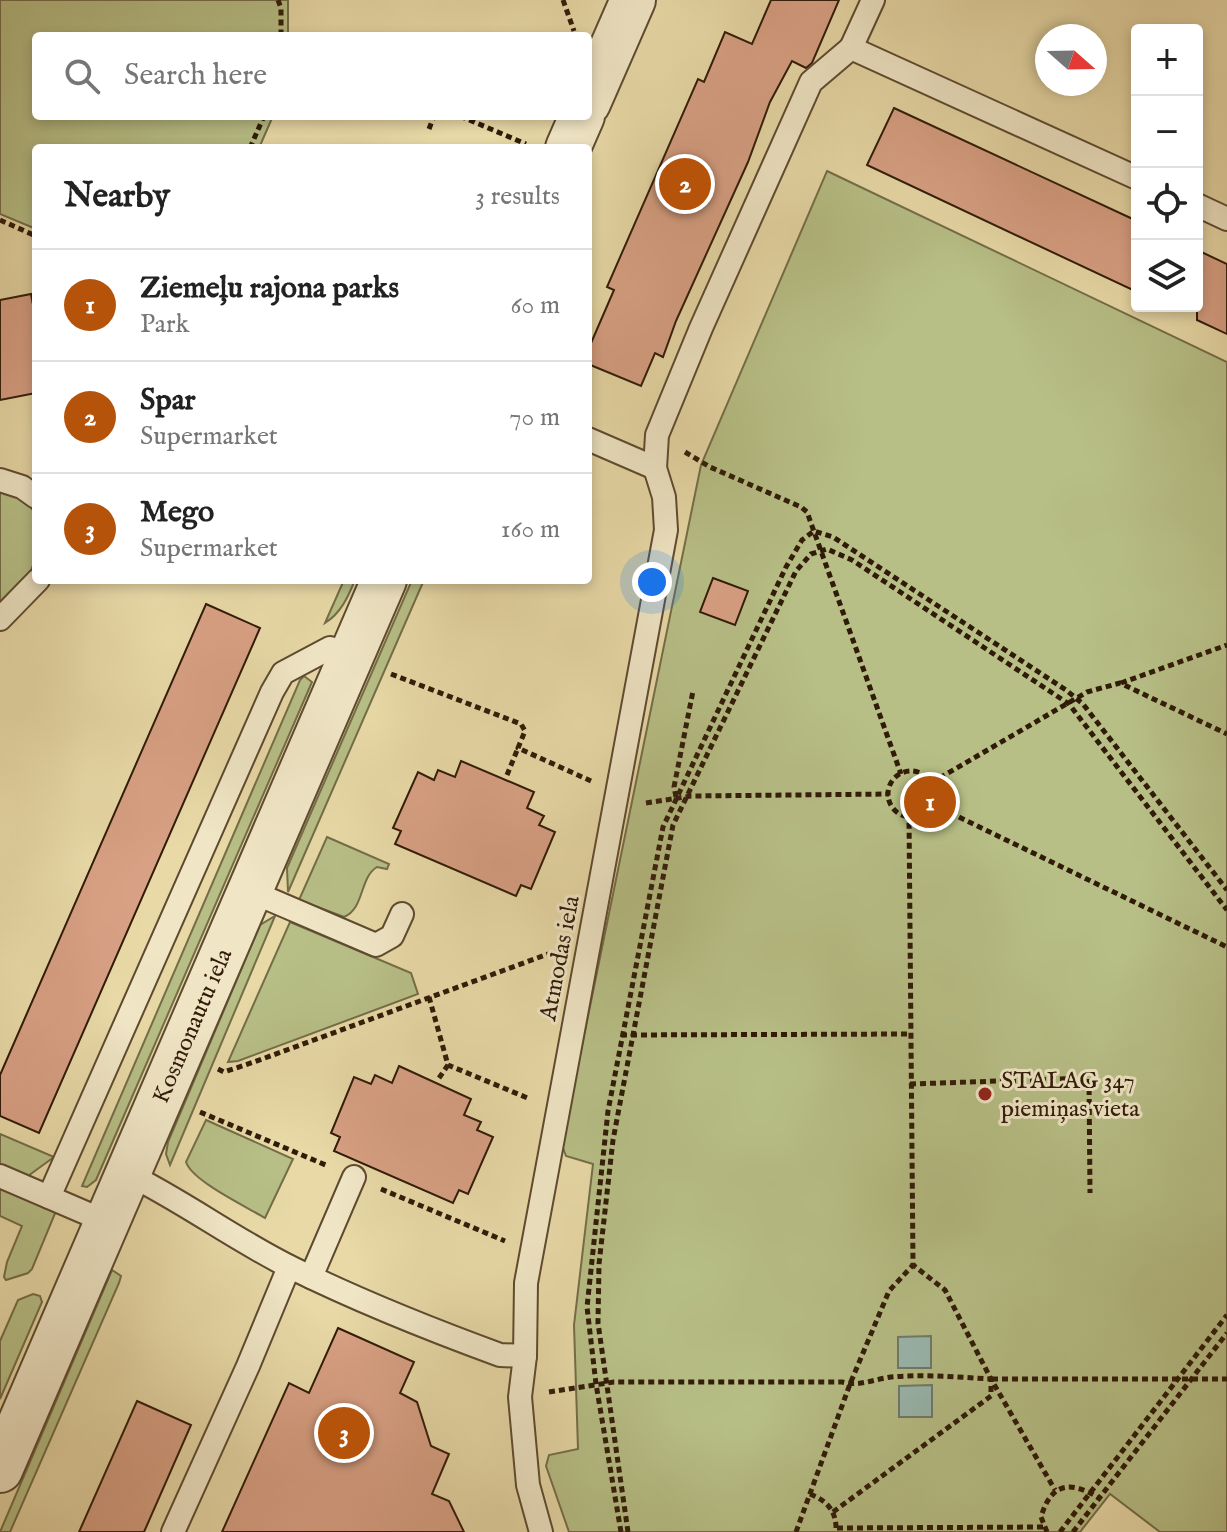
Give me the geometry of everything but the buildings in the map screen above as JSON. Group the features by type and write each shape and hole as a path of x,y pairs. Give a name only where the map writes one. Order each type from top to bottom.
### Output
{"street":[{"path":"592,93 633,0"},
{"path":"570,144 580,120"},
{"name":"Kosmonautu iela","path":"0,1470 382,584"}],"lane":[{"path":"873,0 851,48 1131,175"},
{"name":"Atmodas iela","path":"541,1532 528,1485 520,1397 525,1356 526,1283 666,530 664,497 655,468 657,435 701,328 811,82 851,48"},
{"path":"1203,208 1227,219"},
{"path":"592,441 655,468"},
{"path":"0,480 22,487 32,494"},
{"path":"0,619 34,584"},
{"path":"49,1197 272,692 283,673 330,648 352,657"},
{"path":"250,891 376,945 392,936 402,914"},
{"path":"128,1174 165,1192 289,1267 353,1297 500,1355 525,1356"},
{"path":"0,1176 107,1222"},
{"path":"311,1277 354,1177"},
{"path":"173,1532 289,1267"}],"path":[{"path":"278,0 281,32"},
{"path":"563,0 574,31"},
{"path":"252,144 262,120"},
{"path":"429,129 432,120"},
{"path":"469,120 526,144"},
{"path":"0,220 32,234"},
{"path":"657,435 710,467 807,512 901,774"},
{"path":"814,531 833,537 1076,698 1227,890"},
{"path":"621,1532 596,1384 587,1307 608,1111 621,1035 663,827 786,567 802,540 814,531"},
{"path":"628,1532 598,1323 599,1264 613,1140 632,1035 669,840 686,797 805,557 821,550 833,551 852,560 1069,704 1227,910"},
{"path":"931,783 1087,692 1227,645"},
{"path":"391,674 521,724 525,731 507,775"},
{"path":"1120,683 1227,734"},
{"path":"676,798 674,787 693,691"},
{"path":"518,748 592,781"},
{"path":"901,774 921,774 931,783 934,790 932,804 923,814 909,817 892,807 889,794 892,782 901,774"},
{"path":"616,800 653,803 686,797 889,794"},
{"path":"932,804 1227,947"},
{"path":"796,1532 850,1384 889,1291 913,1265 909,817"},
{"path":"218,1069 224,1072 254,1062 560,950"},
{"path":"429,997 448,1065"},
{"path":"621,1035 910,1034"},
{"path":"439,1078 448,1065"},
{"path":"448,1065 530,1099"},
{"path":"910,1084 1089,1078 1090,1193"},
{"path":"913,1265 945,1290 991,1379 1055,1490"},
{"path":"1060,1532 1227,1315"},
{"path":"1073,1532 1227,1333"},
{"path":"520,1397 607,1383 850,1384 890,1377 937,1376 991,1379 1227,1379"},
{"path":"833,1512 991,1396 991,1379"},
{"path":"810,1494 833,1512 836,1530 1046,1529 1041,1517 1055,1490 1069,1487 1099,1498"}],"green space":[{"path":"0,0 288,0 288,32 32,32 32,120 271,120 261,144 32,144 32,227 0,214"},
{"path":"827,171 1227,362 1227,1532 1160,1532 1110,1494 1080,1532 569,1532 546,1466 549,1455 578,1449 574,1325 593,1164 566,1156 563,1138 701,465"},
{"path":"0,492 19,498 32,509 32,567 27,577 0,603"},
{"path":"342,584 353,584 340,609 325,623"},
{"path":"410,584 422,584 288,892 287,868"},
{"path":"304,676 312,682 96,1180 87,1187 82,1186 300,680"},
{"path":"327,837 389,864 387,869 377,867 371,872 355,907 344,917 299,900"},
{"path":"275,916 170,1165 166,1154 168,1142 260,925"},
{"path":"290,922 411,973 418,994 238,1061 228,1062"},
{"path":"206,1120 293,1159 265,1218 209,1185 190,1169 186,1162"},
{"path":"0,1134 54,1157 28,1176 0,1166"},
{"path":"0,1186 56,1211 32,1269 6,1280 7,1262 22,1226 0,1216"},
{"path":"112,1270 121,1276 119,1283 10,1532 0,1532"},
{"path":"33,1294 40,1296 42,1302 0,1399 0,1341 18,1300"}],"water":[{"path":"931,1336 931,1368 898,1368 898,1337"},
{"path":"932,1385 932,1417 899,1417 899,1386"}],"place":[{"name":"Spar","path":"685,184"},
{"name":"Ziemeļu rajona parks","path":"930,802"},
{"name":"STALAG 347 piemiņas vieta","path":"985,1094"},
{"name":"Mego","path":"344,1433"}]}
